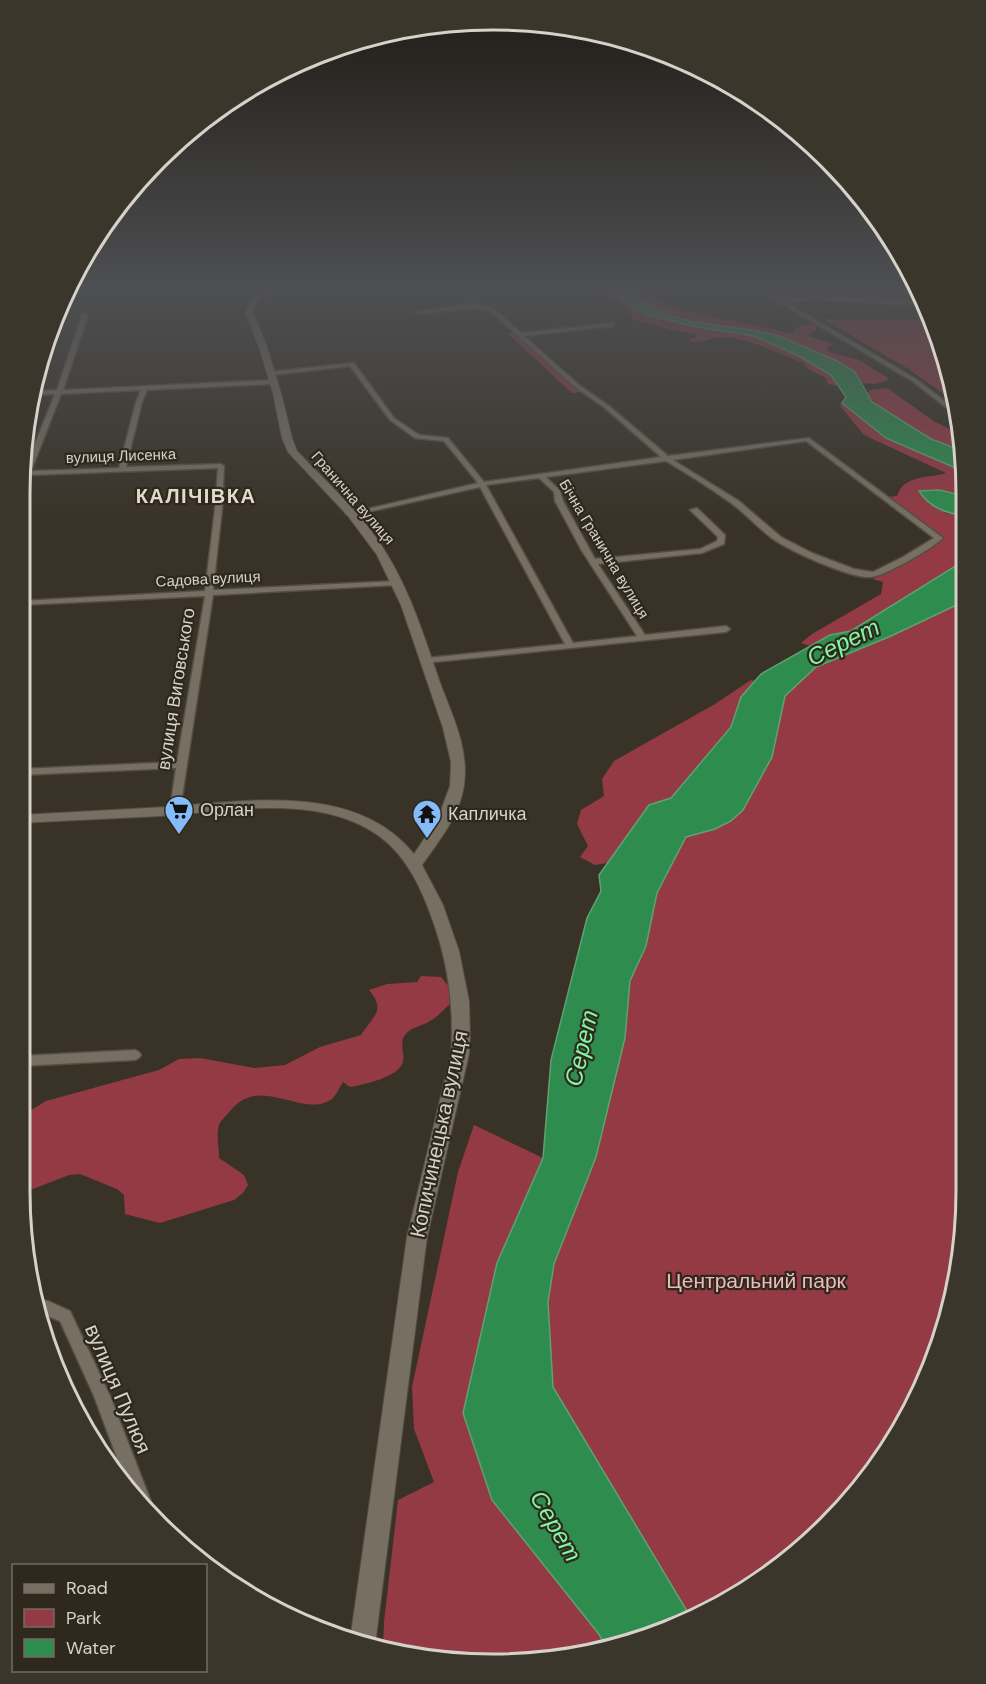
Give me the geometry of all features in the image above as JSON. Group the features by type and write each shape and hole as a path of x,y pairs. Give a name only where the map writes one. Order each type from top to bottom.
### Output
{"street":[{"path":"32,453 67,369"},
{"name":"Гранична вулиця","path":"269,369 290,447 375,544 397,583 457,748 458,773 450,808 414,865"},
{"path":"41,393 145,388 272,378 326,369"},
{"path":"355,369 392,419 417,437 446,439 482,484 570,646"},
{"path":"557,369 576,386 607,407 667,458"},
{"path":"895,369 914,380 948,406"},
{"path":"122,469 139,402 145,388"},
{"name":"Бічна Гранична вулиця","path":"350,514 482,484 667,458 807,439 936,535 938,540 874,574 858,573 783,542 737,504 667,458"},
{"name":"вулиця Лисенка","path":"31,473 221,466"},
{"name":"вулиця Виговського","path":"176,810 208,593 221,466"},
{"name":"Бічна Гранична вулиця","path":"541,476 557,491 559,501 592,562 642,637"},
{"path":"592,562 702,551 722,542 722,537 694,510"},
{"name":"Садова вулиця","path":"30,602 397,583"},
{"path":"427,661 726,629"},
{"path":"30,772 181,765"},
{"name":"Копичинецька вулиця","path":"30,818 288,806 328,810 354,818 384,833 414,865 430,892 451,947 460,985 462,1036 460,1054 417,1237 364,1635"},
{"path":"30,1060 135,1055"},
{"name":"вулиця Пулюя","path":"45,1307 65,1316 102,1396 136,1485"}],"green space":[{"path":"546,369 555,369 582,392 572,393"},
{"path":"808,369 821,369 831,375 838,386 828,384 826,378"},
{"path":"847,369 873,369 888,378 886,381 875,384 861,383 855,372"},
{"path":"907,369 939,369 945,395"},
{"path":"887,388 935,422 951,430 953,447 931,439 872,402 867,393 870,390"},
{"path":"842,403 886,438 955,468 956,494 939,490 945,513 956,515 956,566 851,631 830,635 811,646 801,643 812,634 881,594 883,582 873,579 944,538 888,497 897,496 900,489 911,481 946,473 864,435 840,406"},
{"name":"Центральний парк","path":"956,605 956,1191 952,1251 947,1281 940,1311 921,1368 894,1422 860,1473 820,1518 775,1558 724,1592 687,1611 553,1387 548,1302 554,1265 596,1157 625,1038 630,981 646,946 657,893 686,837 715,829 731,821 772,757 785,696 816,667 891,636"},
{"path":"751,680 755,681 741,697 731,727 671,798 649,805 607,863 595,865 580,857 588,846 577,824 581,810 604,796 602,779 614,761 715,704"},
{"path":"421,976 441,977 451,989 451,1003 433,1019 405,1034 402,1042 403,1062 395,1072 356,1086 350,1087 343,1082 333,1098 322,1104 256,1096 243,1100 223,1119 218,1132 219,1158 244,1175 248,1185 243,1193 234,1200 160,1223 125,1214 124,1195 117,1189 80,1174 69,1175 30,1190 30,1111 46,1101 159,1070 179,1059 200,1058 254,1068 285,1065 320,1047 361,1035 374,1017 377,1008 377,1003 369,990 387,984 417,982"},
{"path":"474,1125 543,1158 497,1263 598,1633 603,1640 553,1650 493,1654 433,1650 383,1640 398,1500 434,1482 414,1429 412,1387 458,1172"}],"water":[{"path":"820,369 849,369 855,372 872,402 931,439 953,447 955,468 886,438 842,403 846,397 831,375"},
{"path":"939,490 956,494 956,514 939,509 928,502 919,491"},
{"name":"Серет","path":"956,566 956,605 891,636 816,667 785,696 772,757 743,810 731,821 715,829 686,837 657,893 646,946 630,981 625,1038 596,1157 554,1264 548,1302 553,1387 687,1611 642,1629 603,1640 492,1500 463,1413 497,1263 543,1158 551,1060 587,918 601,891 599,875 649,805 671,798 731,727 741,697 761,674 830,635 851,631"}],"place":[{"name":"Орлан","path":"179,836"},
{"name":"Капличка","path":"427,840"}],"district":[{"name":"КАЛІЧІВКА","path":"196,496"}]}
